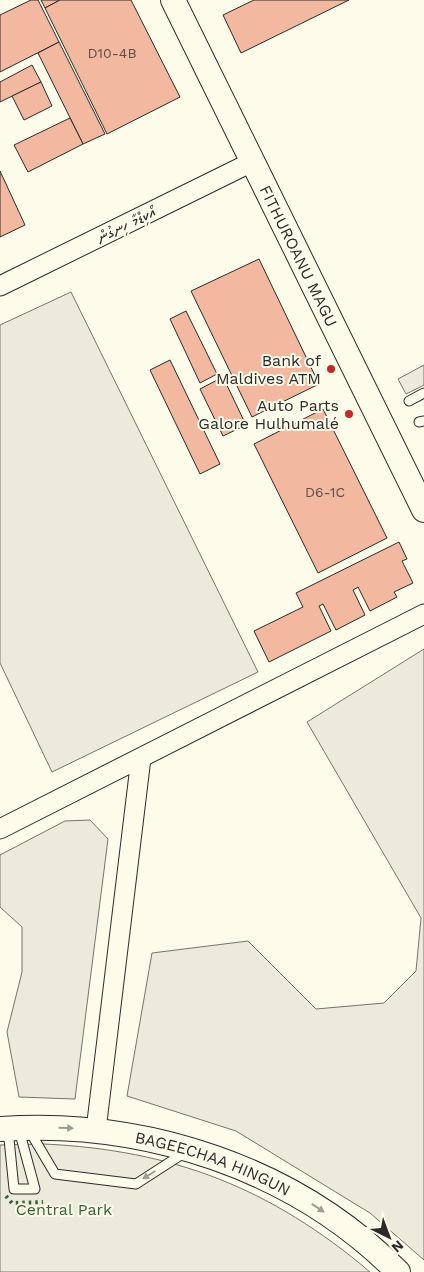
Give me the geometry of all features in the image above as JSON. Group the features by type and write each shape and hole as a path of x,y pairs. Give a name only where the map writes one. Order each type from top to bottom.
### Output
{"street":[{"name":"FITHUROANU MAGU","path":"173,0 252,162 418,485 424,510"},
{"name":"އޯކިޑްމާ ހިނގުން","path":"0,286 252,162"},
{"path":"0,829 424,614"},
{"path":"96,1130 141,758"},
{"name":"BAGEECHAA HINGUN","path":"13,1128 120,1132 191,1149 257,1174 296,1195 355,1235 398,1272"}],"lane":[{"path":"409,401 424,393"},
{"path":"13,1128 54,1174 136,1184 191,1149"},
{"path":"13,1128 25,1151 35,1189 14,1189 10,1152 13,1128"},
{"path":"10,1152 25,1151"},
{"path":"13,1175 31,1174"}],"green space":[{"path":"71,292 258,672 52,772 0,663 0,325"},
{"path":"424,365 424,385 406,394 398,379"},
{"path":"424,649 424,1260 370,1213 236,1131 127,1096 152,953 248,941 316,1009 384,1003 416,971 421,918 307,722"},
{"path":"90,820 108,839 75,1099 19,1097 7,1032 22,972 22,927 0,907 0,855 65,821"},
{"name":"Central Park","path":"44,1144 91,1148 135,1155 178,1165 218,1179 257,1196 295,1217 333,1243 370,1272 0,1272 0,1145"}],"building":[{"path":"31,0 38,0 59,42 0,72 0,15"},
{"path":"41,0 60,0 45,8"},
{"path":"60,0 131,0 180,97 107,134 45,8"},
{"path":"254,0 349,0 241,53 223,15"},
{"path":"59,42 105,134 83,144 38,53"},
{"path":"32,65 41,82 0,102 0,82"},
{"path":"41,82 52,106 24,120 12,96"},
{"path":"70,118 83,144 28,172 14,145"},
{"path":"0,171 25,225 0,237"},
{"path":"259,259 319,384 252,417 191,291"},
{"path":"186,311 217,374 200,383 170,319"},
{"path":"170,360 220,464 200,474 150,370"},
{"path":"223,377 246,425 223,436 200,389"},
{"path":"323,409 387,538 318,573 254,444"},
{"path":"399,542 407,559 402,561 413,583 394,592 397,597 370,611 358,587 353,590 365,615 336,630 323,604 319,606 331,631 269,662 254,631 303,607 296,593"}],"hedge":[{"path":"6,1196 12,1203 43,1202"}],"place":[{"name":"Bank of Maldives ATM","path":"331,369"},
{"name":"Auto Parts Galore Hulhumalé","path":"349,414"}]}
